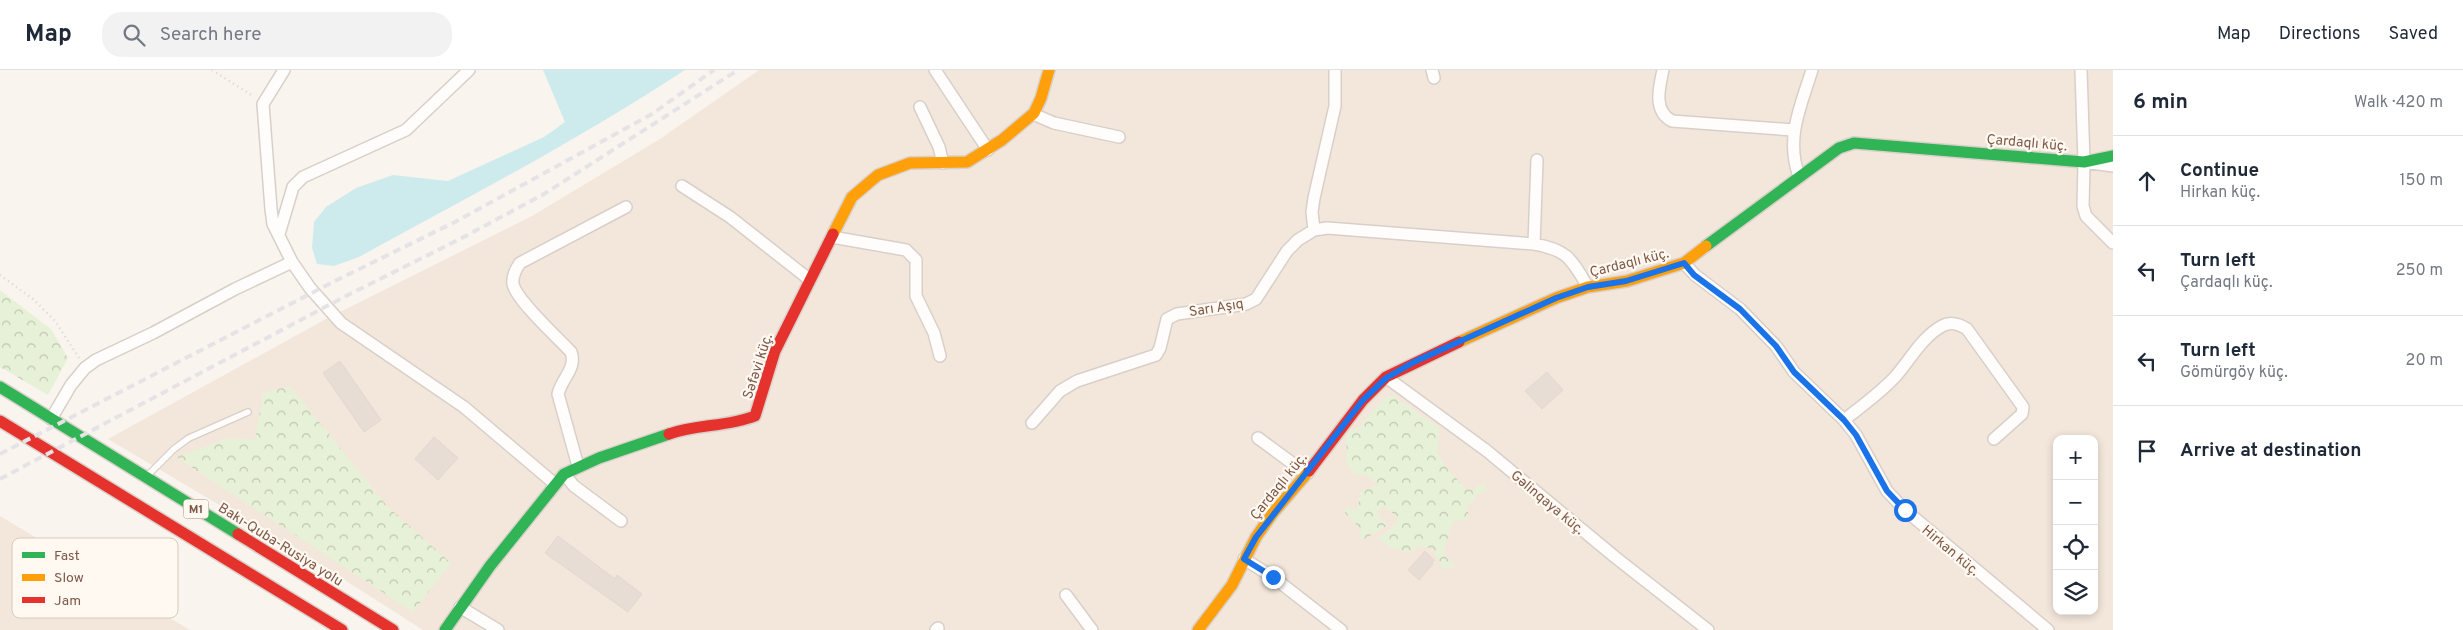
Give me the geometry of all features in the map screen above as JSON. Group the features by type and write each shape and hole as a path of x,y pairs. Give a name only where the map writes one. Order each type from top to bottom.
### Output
{"main road":[{"name":"Səfəvi küç.","path":"445,630 460,607 564,474 578,466 683,429 737,423 755,416 775,352 852,197 867,181 885,171 918,162 966,163 979,158 1033,114 1041,98 1049,70"},
{"name":"Çardaqlı küç.","path":"1198,630 1232,585 1256,537 1363,400 1386,378 1414,362 1556,298 1588,287 1626,281 1684,263 1799,176 1839,148 1854,143 2084,162 2113,156"},
{"name":"Bakı-Quba-Rusiya yolu","path":"0,387 394,630"},
{"name":"M1","path":"0,421 342,630"}],"street":[{"path":"280,234 294,186 303,177 406,130 469,70"},
{"path":"935,70 988,150"},
{"path":"1335,70 1335,106 1314,198 1312,212 1314,230 1327,228 1554,247 1568,256 1588,287"},
{"path":"1663,70 1659,108 1664,116 1672,121 1793,130"},
{"path":"1799,176 1794,162 1793,130 1812,70"},
{"path":"2081,70 2084,162 2083,206 2086,216 2113,243"},
{"path":"278,73 263,104 273,224 280,234 292,262 310,288 341,324 464,407 555,484"},
{"path":"920,107 939,147 943,163"},
{"path":"1033,114 1054,123 1119,137"},
{"path":"1534,244 1537,160"},
{"path":"2084,162 2113,166"},
{"path":"682,186 730,217 810,280"},
{"path":"578,466 558,394 560,384 574,360 571,352 522,300 513,286 513,273 520,263 626,207"},
{"name":"Sarı Aşıq","path":"1032,423 1060,391 1077,381 1156,355 1160,348 1167,319 1177,314 1246,304 1256,299 1287,251 1298,240 1314,230"},
{"path":"832,237 906,250 911,254 916,260 916,296 934,333 940,356"},
{"path":"51,419 70,385 85,368 235,289 292,262"},
{"name":"Hirkan küç.","path":"1684,263 1694,275 1740,309 1776,346 1794,372 1844,420 1856,435 1887,491 1905,510 2048,630"},
{"path":"1844,420 1894,377 1925,340 1950,323 1959,324 1967,329 2023,407 2022,414 1994,439"},
{"name":"Gəlinqaya küç.","path":"1386,378 1487,450 1615,557 1708,630"},
{"path":"1258,438 1307,474"},
{"path":"564,474 574,486 621,521"},
{"path":"1244,559 1273,577 1341,630"},
{"path":"1066,596 1092,630"},
{"path":"460,607 498,630"}],"lane":[{"path":"146,477 174,449 189,438 248,412"}],"path":[{"path":"212,70 248,91 263,104"},
{"path":"0,274 33,300 55,321 85,368"}],"shaded area":[{"path":"759,70 2113,70 2113,630 423,630 329,570 108,439 326,319 532,216 660,139"},
{"path":"0,516 37,538 12,538 12,618 170,618 190,630 0,630"}],"green space":[{"path":"0,290 51,329 68,358 48,395 0,367"},
{"path":"290,386 387,506 451,563 413,612 176,457 229,438 255,440 263,393"},
{"path":"1394,395 1440,428 1437,452 1445,466 1466,489 1474,490 1479,485 1485,484 1487,490 1478,494 1466,509 1469,514 1467,520 1453,521 1443,553 1453,563 1454,568 1442,569 1433,548 1419,547 1409,552 1389,547 1378,539 1395,525 1398,517 1383,506 1378,510 1379,517 1388,525 1363,540 1360,539 1361,529 1345,513 1346,507 1355,509 1357,514 1360,493 1368,488 1379,486 1365,475 1355,475 1347,463 1346,431 1359,428 1384,398"}],"water":[{"path":"543,70 685,70 565,144 359,257 334,266 317,264 312,248 314,222 326,207 356,188 393,175 448,181 544,137 565,122"}],"building":[{"path":"340,361 381,420 364,432 323,373"},
{"path":"1547,372 1563,390 1542,409 1525,391"},
{"path":"434,437 458,458 438,480 415,459"},
{"path":"558,536 615,579 617,575 642,594 628,612 545,553"},
{"path":"1425,551 1434,560 1433,564 1419,580 1408,570"}],"railway":[{"path":"0,454 333,282 453,223 652,114 714,70"},
{"path":"0,479 346,296 460,239 544,194 738,70"}],"traffic: fast":[{"path":"1706,246 1839,148 1854,143 2084,162 2113,156"},
{"path":"0,387 238,534"},
{"path":"445,630 490,566 564,474 599,458 669,434"}],"traffic: slow":[{"path":"833,234 852,197 878,175 910,163 967,162 1002,140 1034,113 1041,98 1049,70"},
{"path":"1459,342 1556,298 1588,287 1627,281 1684,263 1706,246"},
{"path":"1198,630 1232,585 1256,537 1273,513 1309,471"}],"traffic: jam":[{"path":"669,434 744,420 755,416 775,351 833,234"},
{"path":"1309,471 1363,400 1386,377 1459,342"},
{"path":"0,421 342,630"},
{"path":"238,534 393,630"}],"route":[{"path":"1273,577 1244,559 1256,537 1363,400 1386,378 1414,362 1556,298 1588,287 1626,281 1662,272 1684,263 1694,275 1730,299 1776,346 1794,372 1832,406 1856,435 1887,491 1905,510"}]}
